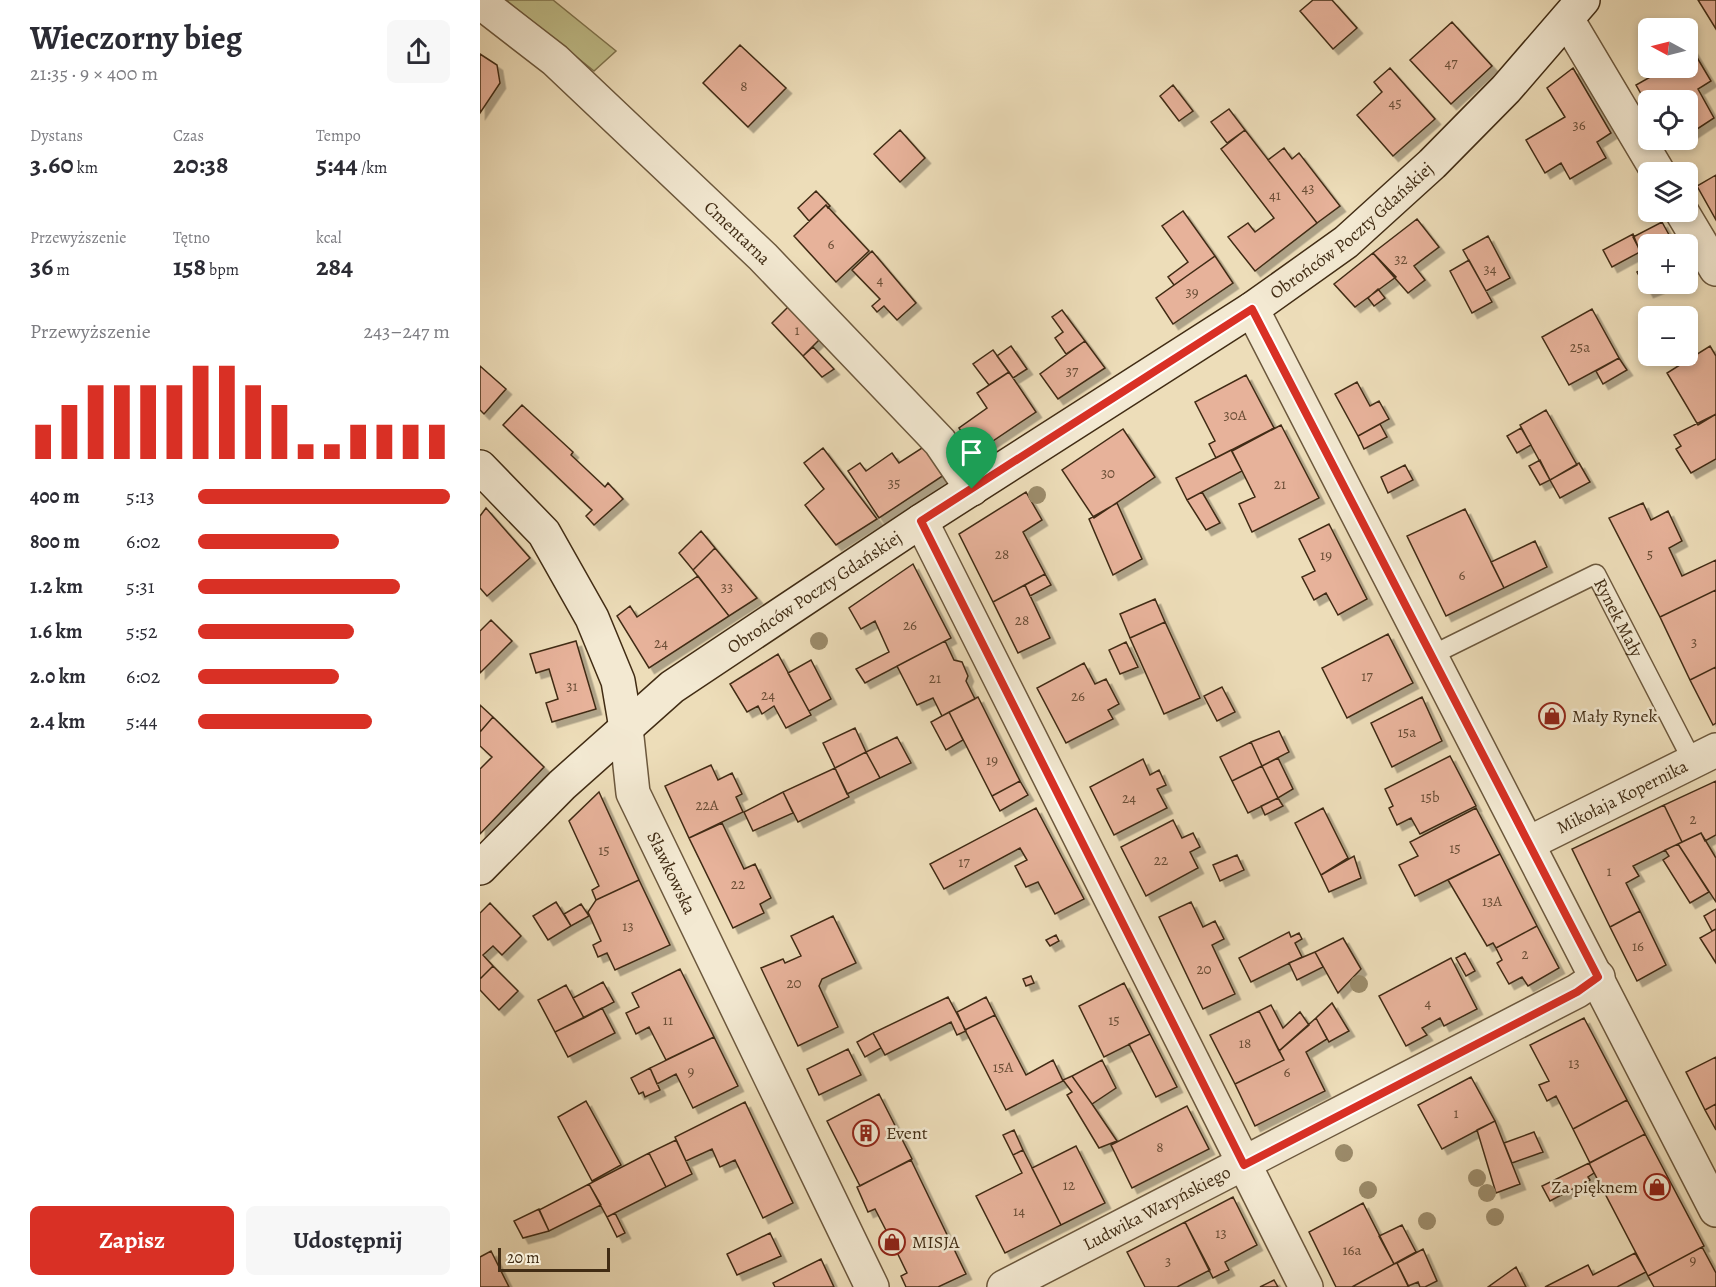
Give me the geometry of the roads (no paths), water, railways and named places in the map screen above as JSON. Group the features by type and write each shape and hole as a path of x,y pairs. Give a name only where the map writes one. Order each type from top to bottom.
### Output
{"street":[{"name":"Cmentarna","path":"480,2 555,60 763,256 940,442 972,489"},
{"name":"Obrońców Poczty Gdańskiej","path":"480,868 562,785 672,687 921,521 1252,309 1346,242 1432,164 1506,89 1575,10"},
{"path":"1575,10 1653,162"},
{"path":"1688,222 1716,269"},
{"path":"1252,309 1716,1210"},
{"name":"Sławkowska","path":"480,467 544,533 586,609 618,681 633,793 872,1287"},
{"path":"921,521 1306,1287"},
{"name":"Mikołaja Kopernika","path":"1529,843 1705,756"},
{"name":"Ludwika Waryńskiego","path":"1004,1287 1577,992 1598,977"}],"lane":[{"name":"Rynek Mały","path":"1432,655 1596,574 1705,756"}],"place":[{"name":"Mały Rynek","path":"1552,716"},
{"name":"Event","path":"866,1133"},
{"name":"Za pięknem","path":"1657,1187"},
{"name":"MISJA","path":"892,1242"}]}
